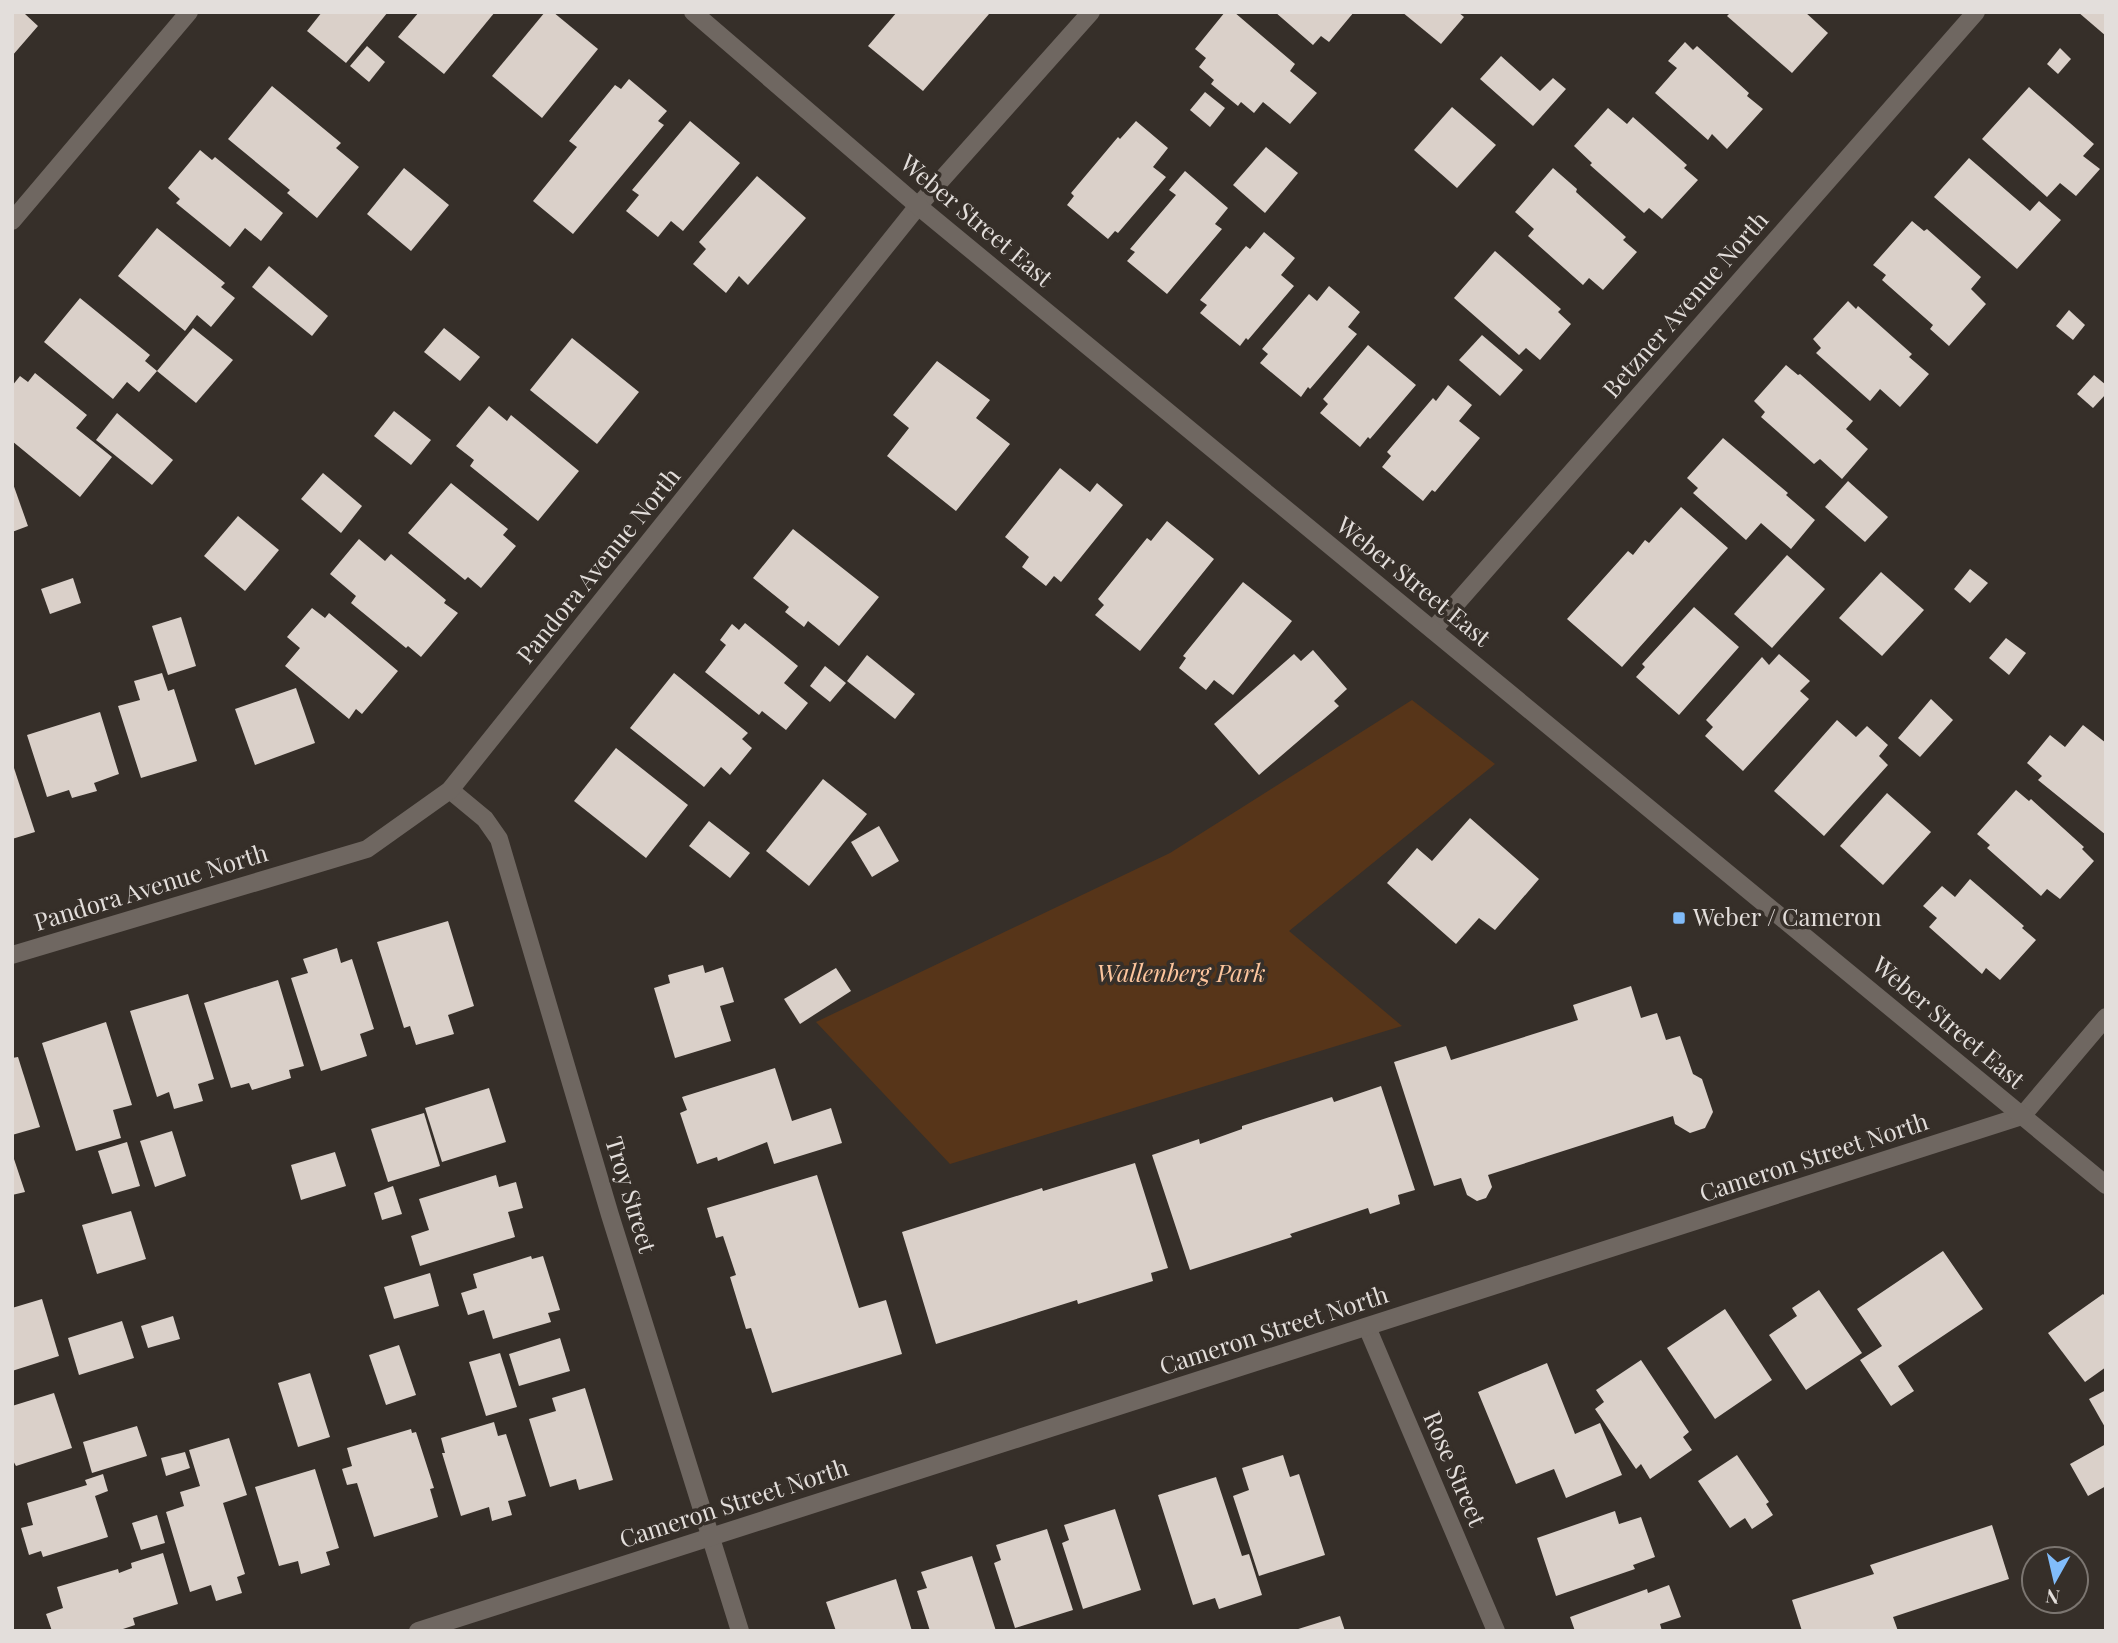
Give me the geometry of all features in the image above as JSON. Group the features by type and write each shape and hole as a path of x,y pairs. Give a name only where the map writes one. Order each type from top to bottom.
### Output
{"street":[{"path":"12,221 189,12"},
{"name":"Weber Street East","path":"692,12 918,206 2106,1185"},
{"name":"Pandora Avenue North","path":"12,955 367,849 450,790 918,206 1091,12"},
{"name":"Betzner Avenue North","path":"1433,630 1976,12"},
{"name":"Troy Street","path":"450,790 485,820 499,839 610,1214 740,1631"},
{"path":"2022,1116 2106,1017"},
{"name":"Cameron Street North","path":"418,1631 2022,1116"},
{"name":"Rose Street","path":"1367,1327 1496,1631"}],"green space":[{"name":"Wallenberg Park","path":"1412,700 1495,764 1289,931 1402,1026 950,1164 816,1022 1170,853"}],"building":[{"path":"12,12 27,12 25,14 38,26 12,56"},
{"path":"322,12 388,12 346,63 307,31"},
{"path":"419,12 495,12 444,74 398,37"},
{"path":"545,12 553,12 598,49 542,118 492,76"},
{"path":"897,12 989,14 923,91 868,46"},
{"path":"1225,12 1234,12 1295,64 1290,71 1317,93 1290,124 1263,102 1254,113 1241,102 1238,106 1211,84 1214,80 1199,67 1206,58 1195,49"},
{"path":"1275,12 1354,12 1329,42 1321,36 1313,45"},
{"path":"1402,12 1458,12 1464,17 1441,44"},
{"path":"1731,12 1805,12 1828,33 1792,73 1727,16"},
{"path":"2078,12 2106,12 2106,36"},
{"path":"1685,42 1693,50 1697,46 1763,109 1727,149 1712,134 1708,140 1655,93 1677,68 1668,61"},
{"path":"367,46 385,62 369,82 350,66"},
{"path":"2060,48 2071,59 2058,74 2047,64"},
{"path":"1501,56 1540,91 1553,78 1566,89 1533,126 1480,79"},
{"path":"629,79 667,111 658,121 664,125 573,234 533,201 577,147 569,141 615,85 621,89"},
{"path":"272,86 341,143 336,148 359,167 317,218 287,193 290,190 228,139"},
{"path":"2029,87 2094,144 2083,156 2100,169 2076,196 2060,183 2047,197 1982,139"},
{"path":"1205,92 1225,108 1210,127 1190,110"},
{"path":"1452,107 1496,145 1457,188 1414,150"},
{"path":"1608,108 1627,124 1633,117 1687,165 1684,168 1698,180 1662,219 1649,208 1644,213 1590,165 1592,163 1574,146"},
{"path":"690,121 740,163 683,231 671,221 658,237 626,211 639,195 632,190"},
{"path":"1136,121 1168,148 1153,167 1166,177 1118,233 1115,231 1108,239 1067,205 1074,196 1071,193 1118,137 1120,139"},
{"path":"1266,147 1298,173 1265,213 1233,185"},
{"path":"200,150 212,160 215,157 283,213 261,241 245,228 230,247 176,203 180,199 168,188"},
{"path":"1969,158 2030,211 2039,201 2061,220 2017,269 1934,197"},
{"path":"404,168 449,205 411,251 367,214"},
{"path":"1553,168 1626,237 1623,240 1637,252 1603,290 1589,278 1583,285 1528,236 1534,229 1515,212"},
{"path":"1185,171 1228,208 1215,224 1222,229 1167,294 1127,261 1135,252 1130,249 1176,195 1169,190"},
{"path":"757,176 806,218 748,285 739,276 726,293 693,264 706,249 699,242"},
{"path":"1912,221 1924,231 1927,229 1981,277 1971,289 1986,304 1949,346 1930,329 1933,325 1882,280 1886,275 1873,265"},
{"path":"157,228 225,283 221,287 235,298 211,327 197,315 185,331 118,276"},
{"path":"1264,232 1295,258 1281,275 1294,286 1240,346 1200,313 1207,305 1200,300 1246,246 1250,249"},
{"path":"1495,251 1561,309 1558,312 1571,324 1540,360 1526,348 1519,355 1454,298"},
{"path":"269,266 328,316 312,336 252,287"},
{"path":"1329,286 1360,312 1348,327 1357,334 1301,397 1260,363 1268,354 1262,349 1309,294 1317,301"},
{"path":"80,298 150,355 145,361 157,371 139,392 127,382 113,399 44,342"},
{"path":"1848,301 1856,309 1858,306 1912,354 1909,357 1929,374 1900,407 1880,389 1870,401 1816,353 1821,348 1813,339"},
{"path":"2069,310 2085,325 2073,340 2056,326"},
{"path":"193,328 233,360 196,403 157,371"},
{"path":"444,328 480,357 460,381 424,352"},
{"path":"1482,335 1523,370 1500,396 1459,360"},
{"path":"572,338 639,392 597,444 530,390"},
{"path":"1368,345 1416,385 1360,447 1320,413 1328,404 1323,399"},
{"path":"937,361 990,400 976,418 1010,444 956,511 887,456 909,428 893,415"},
{"path":"1786,365 1853,421 1846,429 1868,449 1842,479 1820,459 1814,464 1761,417 1765,412 1754,401"},
{"path":"35,373 87,415 76,428 112,457 80,497 12,441 12,386 20,376 28,382"},
{"path":"2094,375 2106,385 2106,394 2093,408 2077,394"},
{"path":"1448,385 1472,405 1459,421 1480,438 1435,492 1432,490 1423,501 1382,467 1391,456 1387,452 1433,398 1436,401"},
{"path":"489,406 507,421 511,415 579,471 538,521 470,466 474,460 456,446"},
{"path":"394,411 431,440 411,465 374,436"},
{"path":"117,413 173,460 152,485 96,440"},
{"path":"1723,438 1788,493 1786,495 1815,520 1791,549 1761,523 1746,540 1693,493 1698,488 1687,478"},
{"path":"1060,468 1090,492 1097,483 1123,505 1061,582 1054,576 1046,586 1022,567 1029,557 1005,537"},
{"path":"323,473 362,506 341,533 301,499"},
{"path":"12,481 28,526 12,532"},
{"path":"1848,481 1888,517 1865,542 1825,507"},
{"path":"451,483 508,529 503,535 516,546 481,588 468,577 465,580 408,533"},
{"path":"1681,507 1728,548 1622,667 1567,619 1628,551 1633,555 1645,540 1649,543"},
{"path":"238,516 279,550 245,591 204,556"},
{"path":"1167,521 1214,559 1140,651 1095,615 1104,605 1098,599 1147,538 1151,541"},
{"path":"793,529 879,597 839,646 808,621 804,627 785,612 789,607 753,578"},
{"path":"359,539 385,561 391,554 458,613 421,657 351,603 356,596 330,574"},
{"path":"1787,555 1825,589 1772,648 1734,614"},
{"path":"1970,569 1988,583 1970,603 1954,589"},
{"path":"1881,572 1924,610 1882,656 1839,618"},
{"path":"73,578 81,603 50,614 41,589"},
{"path":"1243,582 1292,621 1233,695 1214,680 1206,690 1179,668 1186,658 1183,656"},
{"path":"1694,607 1739,647 1679,715 1636,677 1645,667 1642,664"},
{"path":"312,608 325,618 329,613 398,671 362,714 356,709 349,719 285,666 300,648 287,637"},
{"path":"181,617 196,666 168,675 152,626"},
{"path":"745,623 798,666 784,683 808,703 786,730 762,711 759,715 705,672 726,645 720,640 732,624 739,630"},
{"path":"2006,638 2026,653 2009,675 1989,658"},
{"path":"1313,650 1347,689 1334,701 1339,706 1259,775 1214,724 1294,654 1301,661"},
{"path":"1779,654 1810,681 1800,691 1809,699 1743,771 1705,736 1713,727 1706,720 1762,657 1769,665"},
{"path":"867,655 915,694 895,719 847,681"},
{"path":"825,666 846,683 830,702 810,686"},
{"path":"162,673 168,691 174,689 197,761 141,778 118,706 140,700 134,681"},
{"path":"674,673 748,733 742,739 752,748 730,775 721,767 704,787 630,728"},
{"path":"296,688 315,743 255,765 235,709"},
{"path":"1931,699 1953,720 1920,757 1898,738"},
{"path":"100,712 119,774 94,783 97,791 72,798 69,790 47,797 27,735"},
{"path":"1837,720 1856,737 1867,726 1888,745 1879,756 1888,765 1824,836 1774,791"},
{"path":"2083,725 2106,743 2106,835 2038,780 2042,776 2027,763 2050,735 2065,747"},
{"path":"616,748 688,805 646,858 574,801"},
{"path":"12,762 35,832 12,839"},
{"path":"823,779 867,814 809,886 766,851"},
{"path":"2016,790 2029,801 2031,799 2084,847 2082,849 2094,861 2060,899 2047,889 2041,896 1987,848 1990,845 1977,834"},
{"path":"1887,793 1931,832 1883,885 1840,846"},
{"path":"1470,818 1539,879 1495,930 1479,918 1456,944 1387,883 1417,848 1432,861"},
{"path":"709,821 750,853 730,878 689,846"},
{"path":"879,826 899,861 872,877 851,842"},
{"path":"1970,879 2024,926 2022,928 2036,940 2000,980 1986,968 1982,974 1929,927 1937,918 1923,906 1942,886 1955,897"},
{"path":"448,921 474,1006 448,1015 454,1034 416,1045 410,1026 404,1028 377,942"},
{"path":"337,948 341,963 352,959 374,1029 360,1034 367,1056 321,1071 291,978 308,973 303,959"},
{"path":"703,965 705,973 723,967 734,1002 720,1006 731,1041 675,1058 654,988 670,983 668,975"},
{"path":"836,968 851,991 800,1024 784,999"},
{"path":"278,980 304,1066 289,1070 291,1078 252,1090 249,1083 231,1088 204,1003"},
{"path":"1631,986 1641,1018 1657,1013 1666,1040 1680,1036 1693,1074 1702,1079 1713,1112 1705,1128 1690,1133 1675,1124 1673,1116 1488,1175 1492,1187 1486,1198 1477,1201 1467,1195 1461,1178 1434,1186 1394,1062 1446,1046 1451,1060 1578,1020 1573,1005"},
{"path":"188,994 214,1079 198,1084 203,1101 174,1109 169,1092 157,1097 130,1011"},
{"path":"106,1022 132,1105 113,1110 121,1138 76,1151 42,1043"},
{"path":"18,1057 40,1127 12,1135 12,1058"},
{"path":"775,1068 792,1121 831,1108 842,1143 774,1164 767,1142 718,1161 717,1157 697,1164 680,1113 687,1110 682,1097"},
{"path":"1381,1086 1415,1190 1398,1195 1400,1204 1370,1214 1368,1208 1290,1234 1292,1237 1190,1270 1152,1155 1199,1139 1200,1144 1242,1129 1242,1126 1332,1097 1334,1102"},
{"path":"489,1088 506,1142 442,1162 425,1108"},
{"path":"424,1113 440,1166 388,1182 371,1129"},
{"path":"172,1131 186,1176 155,1187 140,1141"},
{"path":"127,1142 140,1186 112,1194 98,1151"},
{"path":"335,1152 346,1186 301,1200 291,1165"},
{"path":"12,1153 25,1192 12,1195"},
{"path":"1135,1163 1168,1268 1151,1273 1153,1281 1078,1304 1077,1300 936,1344 902,1232 1042,1188 1043,1191"},
{"path":"496,1175 499,1187 516,1182 523,1208 508,1212 515,1237 420,1266 411,1236 429,1230 419,1199"},
{"path":"817,1175 859,1308 886,1300 902,1354 772,1393 751,1328 746,1329 730,1277 736,1275 723,1236 716,1238 707,1208"},
{"path":"393,1186 402,1214 382,1220 374,1193"},
{"path":"131,1211 146,1259 97,1274 82,1225"},
{"path":"1943,1251 1983,1309 1898,1366 1914,1391 1891,1406 1860,1360 1882,1346 1857,1309"},
{"path":"531,1256 532,1259 543,1256 560,1310 548,1313 551,1322 493,1339 484,1310 468,1315 461,1293 477,1288 473,1274"},
{"path":"430,1273 439,1306 394,1319 384,1287"},
{"path":"1819,1290 1862,1353 1806,1390 1769,1335 1797,1316 1792,1308"},
{"path":"2103,1294 2106,1297 2106,1367 2085,1382 2048,1333"},
{"path":"42,1299 59,1356 12,1371 12,1308"},
{"path":"1725,1309 1772,1380 1715,1419 1667,1348"},
{"path":"173,1316 180,1339 148,1348 141,1326"},
{"path":"122,1321 134,1358 79,1375 68,1338"},
{"path":"560,1338 570,1371 519,1386 509,1354"},
{"path":"399,1345 416,1395 386,1405 369,1355"},
{"path":"500,1353 517,1407 486,1416 469,1362"},
{"path":"1641,1360 1689,1432 1683,1437 1692,1450 1650,1479 1641,1464 1636,1469 1595,1409 1604,1402 1596,1390"},
{"path":"1547,1363 1575,1434 1600,1423 1622,1475 1566,1498 1554,1469 1516,1484 1478,1392"},
{"path":"310,1373 330,1437 298,1447 278,1383"},
{"path":"585,1388 613,1480 579,1490 576,1479 550,1487 529,1419 556,1411 552,1398"},
{"path":"2106,1390 2106,1429 2089,1399"},
{"path":"54,1393 72,1448 16,1466 12,1459 12,1406"},
{"path":"494,1422 498,1436 506,1434 526,1496 508,1501 512,1515 492,1521 489,1507 461,1516 442,1453 445,1453 441,1438"},
{"path":"137,1426 147,1456 92,1473 83,1442"},
{"path":"411,1429 412,1433 416,1432 434,1488 430,1489 438,1517 374,1537 357,1483 347,1485 342,1469 352,1466 347,1448"},
{"path":"229,1438 247,1495 223,1503 245,1574 237,1577 242,1593 216,1601 211,1585 190,1592 166,1512 184,1506 180,1492 200,1486 189,1450"},
{"path":"2106,1444 2106,1486 2088,1496 2070,1464"},
{"path":"185,1452 190,1468 166,1476 161,1458"},
{"path":"1283,1455 1290,1477 1299,1474 1325,1555 1259,1576 1233,1496 1249,1490 1242,1468"},
{"path":"1737,1455 1769,1502 1766,1504 1773,1515 1752,1529 1745,1518 1730,1528 1698,1481"},
{"path":"315,1469 339,1548 326,1552 330,1565 301,1574 298,1561 279,1566 255,1487"},
{"path":"103,1474 108,1491 95,1496 108,1537 43,1557 41,1551 29,1555 21,1528 33,1525 27,1503 87,1485 85,1480"},
{"path":"1216,1477 1242,1556 1249,1554 1262,1595 1219,1609 1215,1598 1193,1605 1158,1495"},
{"path":"1115,1509 1141,1590 1083,1609 1062,1543 1069,1540 1064,1525"},
{"path":"1615,1511 1619,1524 1641,1517 1655,1557 1633,1565 1635,1569 1556,1596 1537,1538"},
{"path":"157,1515 165,1543 141,1550 132,1523"},
{"path":"1992,1525 2009,1579 1893,1617 1898,1631 1802,1631 1792,1600 1874,1574 1870,1565"},
{"path":"1047,1529 1073,1610 1015,1628 994,1563 1001,1560 996,1545"},
{"path":"163,1553 178,1604 133,1618 135,1625 117,1631 52,1631 46,1614 63,1608 57,1587 118,1569 119,1573 132,1568 131,1563"},
{"path":"972,1556 996,1631 930,1631 917,1591 927,1588 921,1572"},
{"path":"896,1579 912,1631 836,1631 826,1602"},
{"path":"1669,1585 1681,1617 1660,1624 1662,1631 1575,1631 1570,1617 1647,1589 1648,1593"},
{"path":"1340,1616 1345,1631 1295,1631 1295,1630"}],"place":[{"name":"Weber / Cameron","path":"1679,918"}]}
